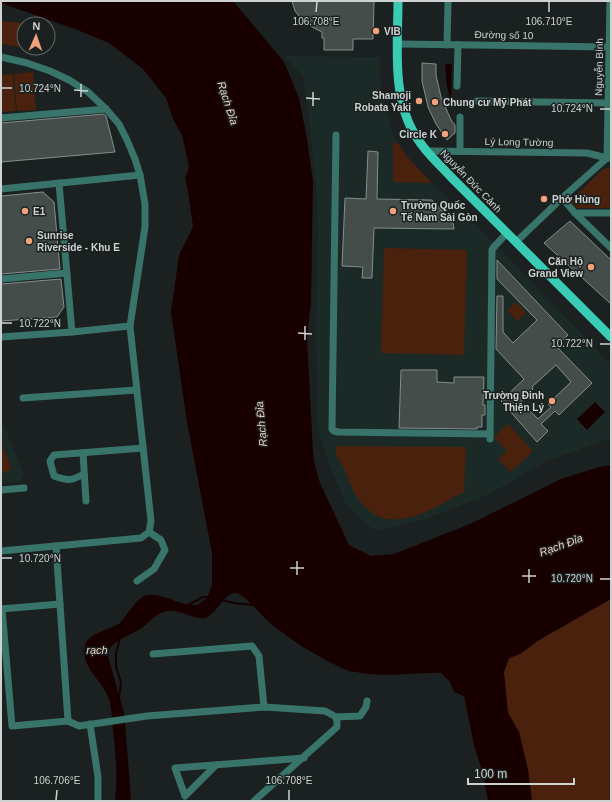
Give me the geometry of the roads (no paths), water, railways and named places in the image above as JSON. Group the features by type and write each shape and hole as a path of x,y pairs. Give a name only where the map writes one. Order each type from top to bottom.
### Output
{"main road":[{"name":"Nguyễn Đức Cảnh","path":"398,1 398,77 400,95 405,113 416,137 426,151 611,337"}],"street":[{"path":"447,45 448,1"},
{"name":"Nguyễn Bính","path":"609,158 608,103 610,1"},
{"name":"Đường số 10","path":"398,44 610,47"},
{"path":"457,86 458,45"},
{"path":"1,58 27,63 50,71 69,80 88,92 106,109 118,124 128,140 135,159 140,175 145,204 144,227 130,326 151,521 149,532 141,538 1,551"},
{"path":"476,101 608,103"},
{"path":"1,118 106,109"},
{"path":"460,117 460,151"},
{"path":"336,135 332,429 336,432 490,436 492,248 507,233"},
{"name":"Lý Long Tường","path":"426,151 587,153 609,158"},
{"path":"516,242 562,198 609,158"},
{"path":"1,188 140,175"},
{"path":"59,183 72,332"},
{"path":"562,198 575,213 611,248"},
{"path":"575,213 611,213"},
{"path":"1,279 67,273"},
{"path":"1,337 130,326"},
{"path":"22,398 136,390"},
{"path":"84,474 74,479 64,479 54,476 50,461 54,455 143,448"},
{"path":"83,453 86,501"},
{"path":"1,490 24,488"},
{"path":"137,581 154,569 165,550 161,540 149,532"},
{"path":"56,546 68,721"},
{"path":"60,604 2,609 12,726 68,721 79,726 146,716 264,707 325,711 336,717 360,716 366,707 367,701"},
{"path":"153,654 252,646 259,656 264,707"},
{"path":"254,801 337,727 336,717"},
{"path":"90,724 98,777 98,801"},
{"path":"216,765 185,796 175,768 304,758"}],"water":[{"path":"1,1 233,1 284,62 299,98 313,181 311,302 307,338 313,452 320,483 349,545 371,556 394,554 470,524 561,479 599,467 611,465 611,599 539,640 520,654 509,658 504,672 508,713 519,732 528,770 532,801 488,801 464,696 454,692 450,682 441,673 378,675 347,670 322,658 294,641 272,625 244,597 240,594 232,593 224,599 209,616 200,618 173,611 164,612 154,617 143,627 121,639 110,648 108,654 109,660 124,712 131,801 115,801 116,761 111,707 106,692 93,674 86,660 84,653 85,645 90,638 120,623 143,596 156,595 186,604 197,605 207,598 212,585 212,553 187,422 171,312 179,255 193,227 185,178 189,167 182,135 173,119 166,98 143,69 109,43 56,22 56,16 38,16 1,3"},
{"path":"445,64 452,64 451,102 447,86"},
{"path":"595,402 605,412 587,430 577,419"}],"waterway":[{"path":"188,605 203,597 208,597"},
{"path":"222,600 253,605"},
{"path":"119,698 121,682 116,667 116,653 120,638"}],"place":[{"name":"VIB","path":"376,31"},
{"name":"Shamoji Robata Yaki","path":"419,101"},
{"name":"Chung cư Mỹ Phát","path":"435,102"},
{"name":"Circle K","path":"445,134"},
{"name":"Phở Hùng","path":"544,199"},
{"name":"E1","path":"25,211"},
{"name":"Trường Quốc Tế Nam Sài Gòn","path":"393,211"},
{"name":"Sunrise Riverside - Khu E","path":"29,241"},
{"name":"Căn Hộ Grand View","path":"591,267"},
{"name":"Trường Đinh Thiện Lý","path":"552,401"}],"water label":[{"name":"Rạch Đỉa","path":"228,103"},
{"name":"Rạch Đỉa","path":"261,424"},
{"name":"Rạch Đỉa","path":"561,545"},
{"name":"rạch","path":"97,650"}]}
